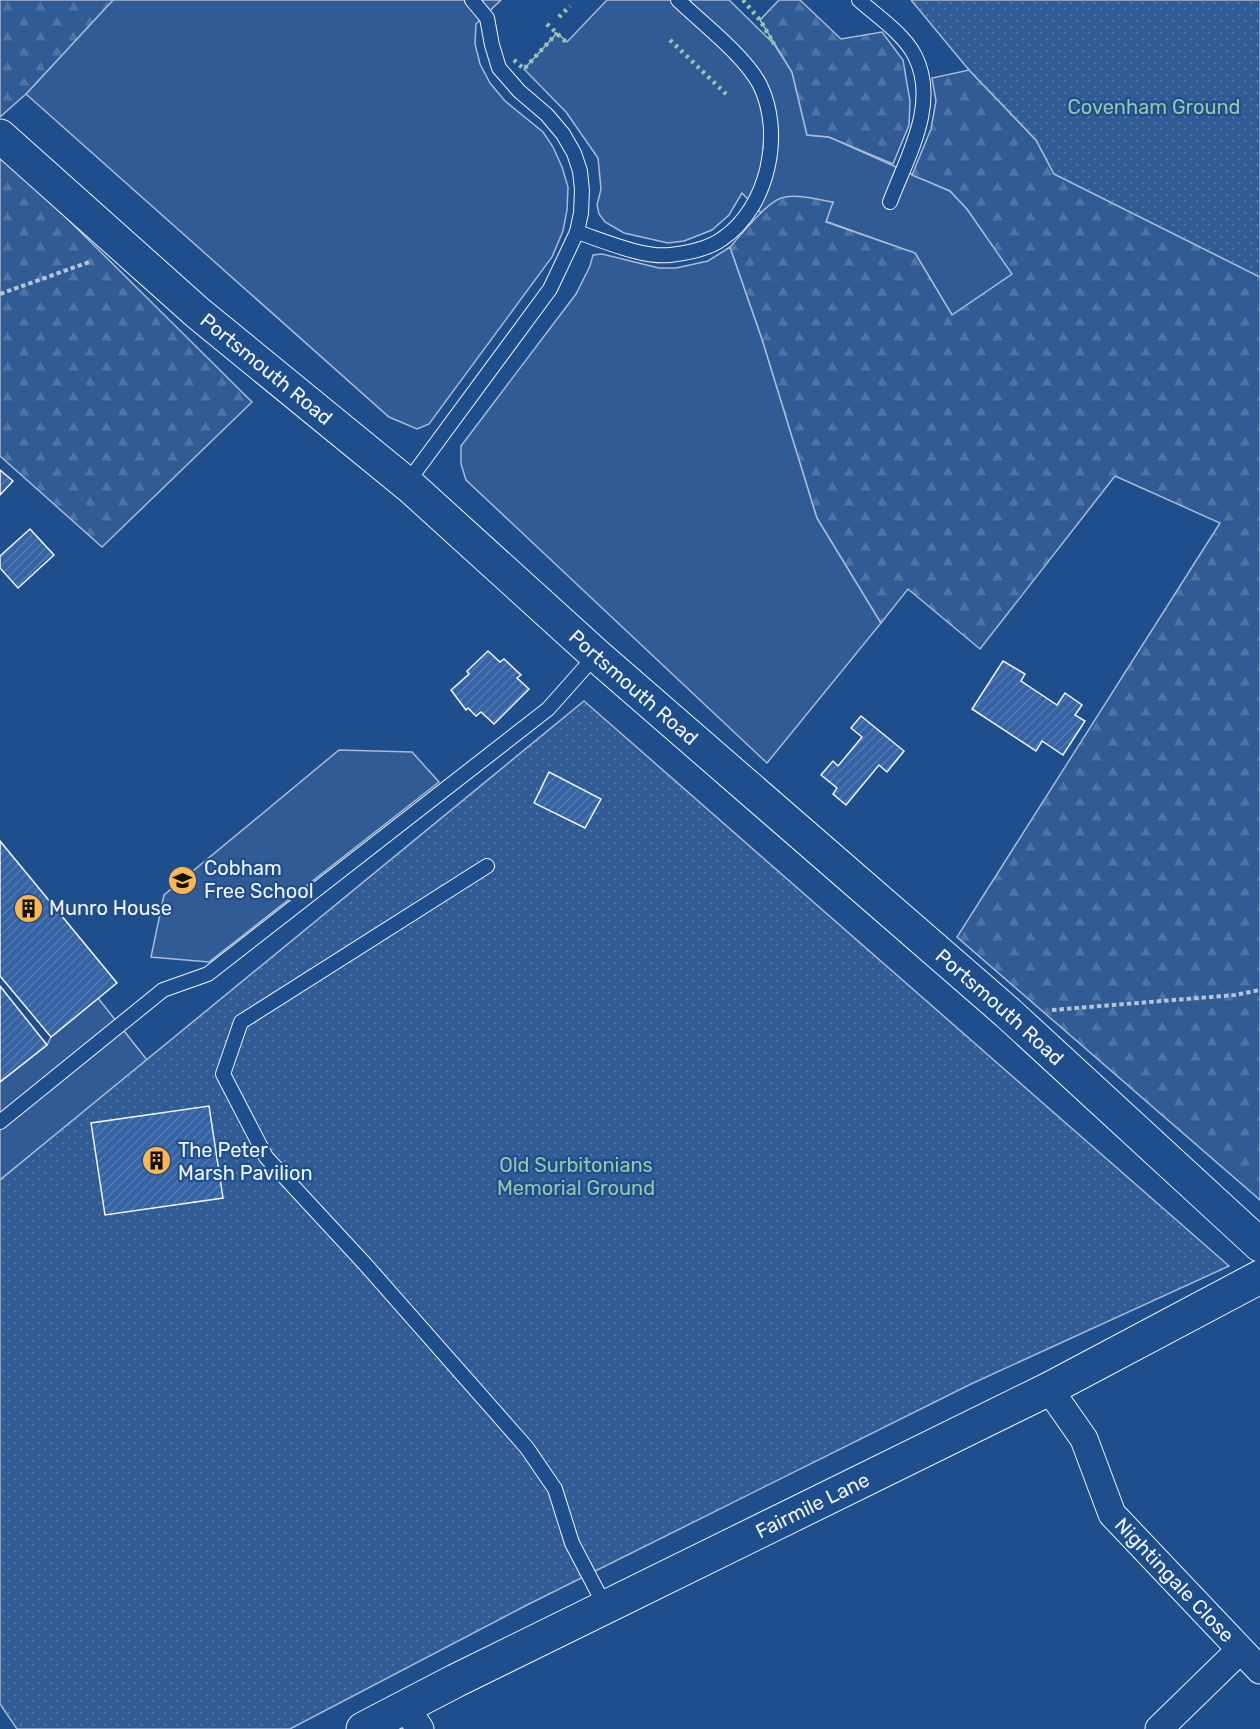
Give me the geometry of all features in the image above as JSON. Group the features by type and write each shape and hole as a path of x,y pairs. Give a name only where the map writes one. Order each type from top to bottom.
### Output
{"main road":[{"name":"Portsmouth Road","path":"0,136 198,313 407,484 597,656 1008,1013 1260,1245"},
{"name":"Fairmile Lane","path":"363,1729 413,1718 455,1681 1049,1389 1260,1277"}],"street":[{"name":"Nightingale Close","path":"1049,1389 1084,1439 1112,1514 1260,1670"},
{"path":"1159,1729 1240,1650"}],"lane":[{"path":"407,484 550,288 577,232 582,190 580,171 574,153 552,121 519,91 499,68 487,18 472,0"},
{"path":"577,232 654,255 669,255 707,247 723,238 740,223 754,202 767,172 771,137 768,111 761,87 749,68 678,0"},
{"path":"859,0 903,41 914,55 920,71 923,103 921,122 890,202"},
{"path":"0,1122 163,990 208,974 548,709 597,656"},
{"path":"487,866 241,1022 223,1074 266,1157 527,1448 555,1489 572,1543 606,1608"}],"path":[{"path":"0,294 127,249"},
{"path":"1008,1013 1235,995 1260,990"}],"shaded area":[{"path":"113,0 501,0 476,24 475,44 480,64 490,83 505,101 543,132 553,147 568,187 567,210 563,231 552,257 429,424 417,429 389,417 26,94"},
{"path":"607,0 729,0 774,44 792,72 807,135 829,137 950,191 967,209 1013,274 952,315 915,253 825,221 833,202 772,204 762,214 742,193 729,215 712,230 684,241 668,243 624,233 605,222 599,214 597,205 601,189 598,158 566,112 524,69 557,33 567,42"},
{"path":"730,247 762,339 817,518 881,623 767,763 466,480 461,464 461,446 576,294 593,255 602,254 659,268 676,268 708,261"},
{"path":"339,750 412,752 439,782 209,962 151,957 164,895"},
{"path":"98,998 147,1060 0,1180 0,1082 47,1045 51,1037"}],"green space":[{"path":"0,0 113,0 26,94 0,117"},
{"path":"779,0 800,0 841,39 882,32 903,60 910,101 909,125 893,164 829,137 807,135 792,72 760,20"},
{"name":"Covenham Ground","path":"911,0 1260,0 1260,277 1054,174 1036,140 969,70"},
{"path":"969,70 1036,140 1054,174 1260,277 1260,1200 957,937 1220,523 1115,476 980,649 908,589 881,623 817,518 762,339 730,247 775,201 787,197 800,197 833,202 826,222 915,253 952,315 1012,274 967,209 950,191 912,175 931,129 936,101 932,78"},
{"path":"0,152 252,402 102,547 0,456"},
{"name":"Old Surbitonians Memorial Ground","path":"584,701 1229,1266 971,1384 527,1605 290,1729 17,1729 0,1704 0,1180"}],"building":[{"path":"0,470 13,481 0,495"},
{"path":"30,529 54,555 18,588 0,568 0,556"},
{"path":"488,651 500,662 504,659 521,675 517,678 529,689 494,724 481,712 476,716 468,708 466,710 451,690 469,674 467,671"},
{"path":"1003,661 1025,674 1021,681 1057,705 1065,693 1082,705 1075,715 1085,721 1063,755 1042,741 1036,751 972,709"},
{"path":"861,716 904,751 887,772 879,765 846,805 833,794 837,788 821,775 833,761 838,766 862,737 851,728"},
{"path":"549,772 601,799 585,828 534,803"},
{"name":"Munro House","path":"0,841 117,983 51,1037 0,976"},
{"path":"0,986 47,1045 0,1082"},
{"name":"The Peter Marsh Pavilion","path":"209,1106 223,1198 105,1215 91,1123"}],"hedge":[{"path":"743,0 760,20 774,44"},
{"path":"559,17 570,6"},
{"path":"547,24 566,42"},
{"path":"514,60 524,69 557,33"},
{"path":"670,40 726,94"}],"place":[{"name":"Cobham Free School","path":"183,880"},
{"name":"Munro House","path":"28,908"},
{"name":"The Peter Marsh Pavilion","path":"157,1161"}]}
